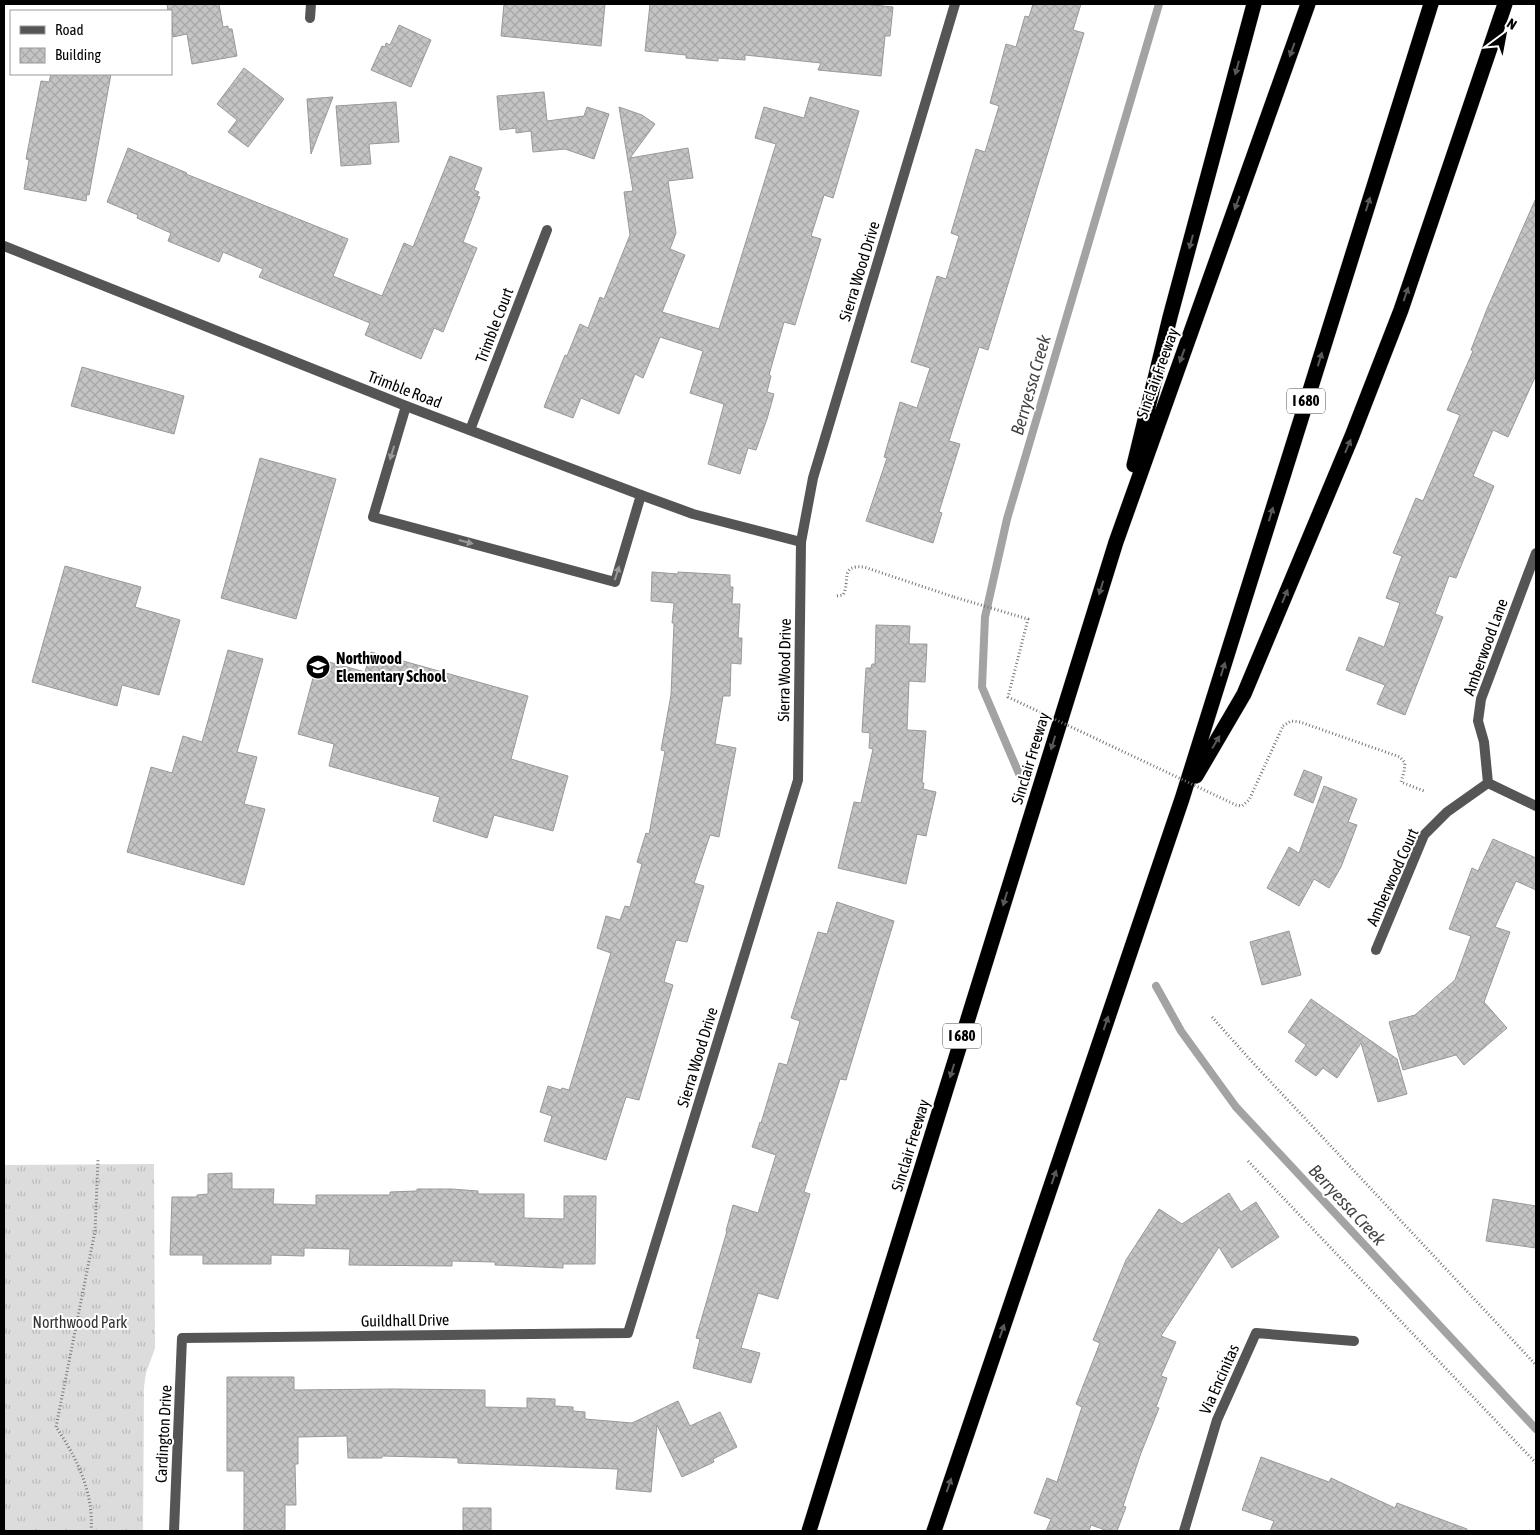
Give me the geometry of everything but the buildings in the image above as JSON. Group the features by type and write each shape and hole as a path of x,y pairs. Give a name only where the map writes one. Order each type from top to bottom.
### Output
{"highway":[{"path":"1116,542 1170,317 1254,4"},
{"name":"Sinclair Freeway","path":"809,1531 1116,542 1308,4"},
{"name":"I 680","path":"934,1531 1182,799 1431,4"},
{"path":"1182,799 1244,694 1352,436 1400,310 1505,4"}],"street":[{"path":"310,18 311,4"},
{"name":"Sierra Wood Drive","path":"628,1332 798,780 801,542 813,478 955,4"},
{"name":"Trimble Court","path":"470,430 547,230"},
{"name":"Trimble Road","path":"4,246 406,406 640,495 693,514 801,542"},
{"path":"406,406 374,517 615,582 640,495"},
{"name":"Amberwood Lane","path":"1488,784 1484,742 1478,721 1480,699 1536,553"},
{"path":"1488,784 1536,806"},
{"name":"Amberwood Court","path":"1376,950 1424,835 1447,812 1488,784"},
{"name":"Guildhall Drive","path":"182,1338 628,1332"},
{"name":"Via Encinitas","path":"1184,1531 1217,1420 1256,1334 1354,1341"},
{"name":"Cardington Drive","path":"174,1531 182,1338"}],"path":[{"path":"837,596 844,593 846,576 849,569 854,566 864,567 1028,619 1008,697 1236,805 1242,806 1249,800 1283,726 1291,720 1400,757 1405,763 1401,782 1424,791"},
{"path":"1212,1017 1536,1365"},
{"path":"91,1531 89,1500 83,1475 72,1452 56,1427 95,1231 98,1160"},
{"path":"1248,1161 1536,1463"}],"green space":[{"name":"Northwood Park","path":"154,1164 155,1348 146,1373 144,1387 143,1531 4,1531 4,1165"}],"waterway":[{"name":"Berryessa Creek","path":"1020,776 982,687 985,617 1007,519 1159,4"},
{"name":"Berryessa Creek","path":"1156,986 1181,1031 1236,1107 1536,1429"}],"place":[{"name":"Northwood Elementary School","path":"318,667"}]}
